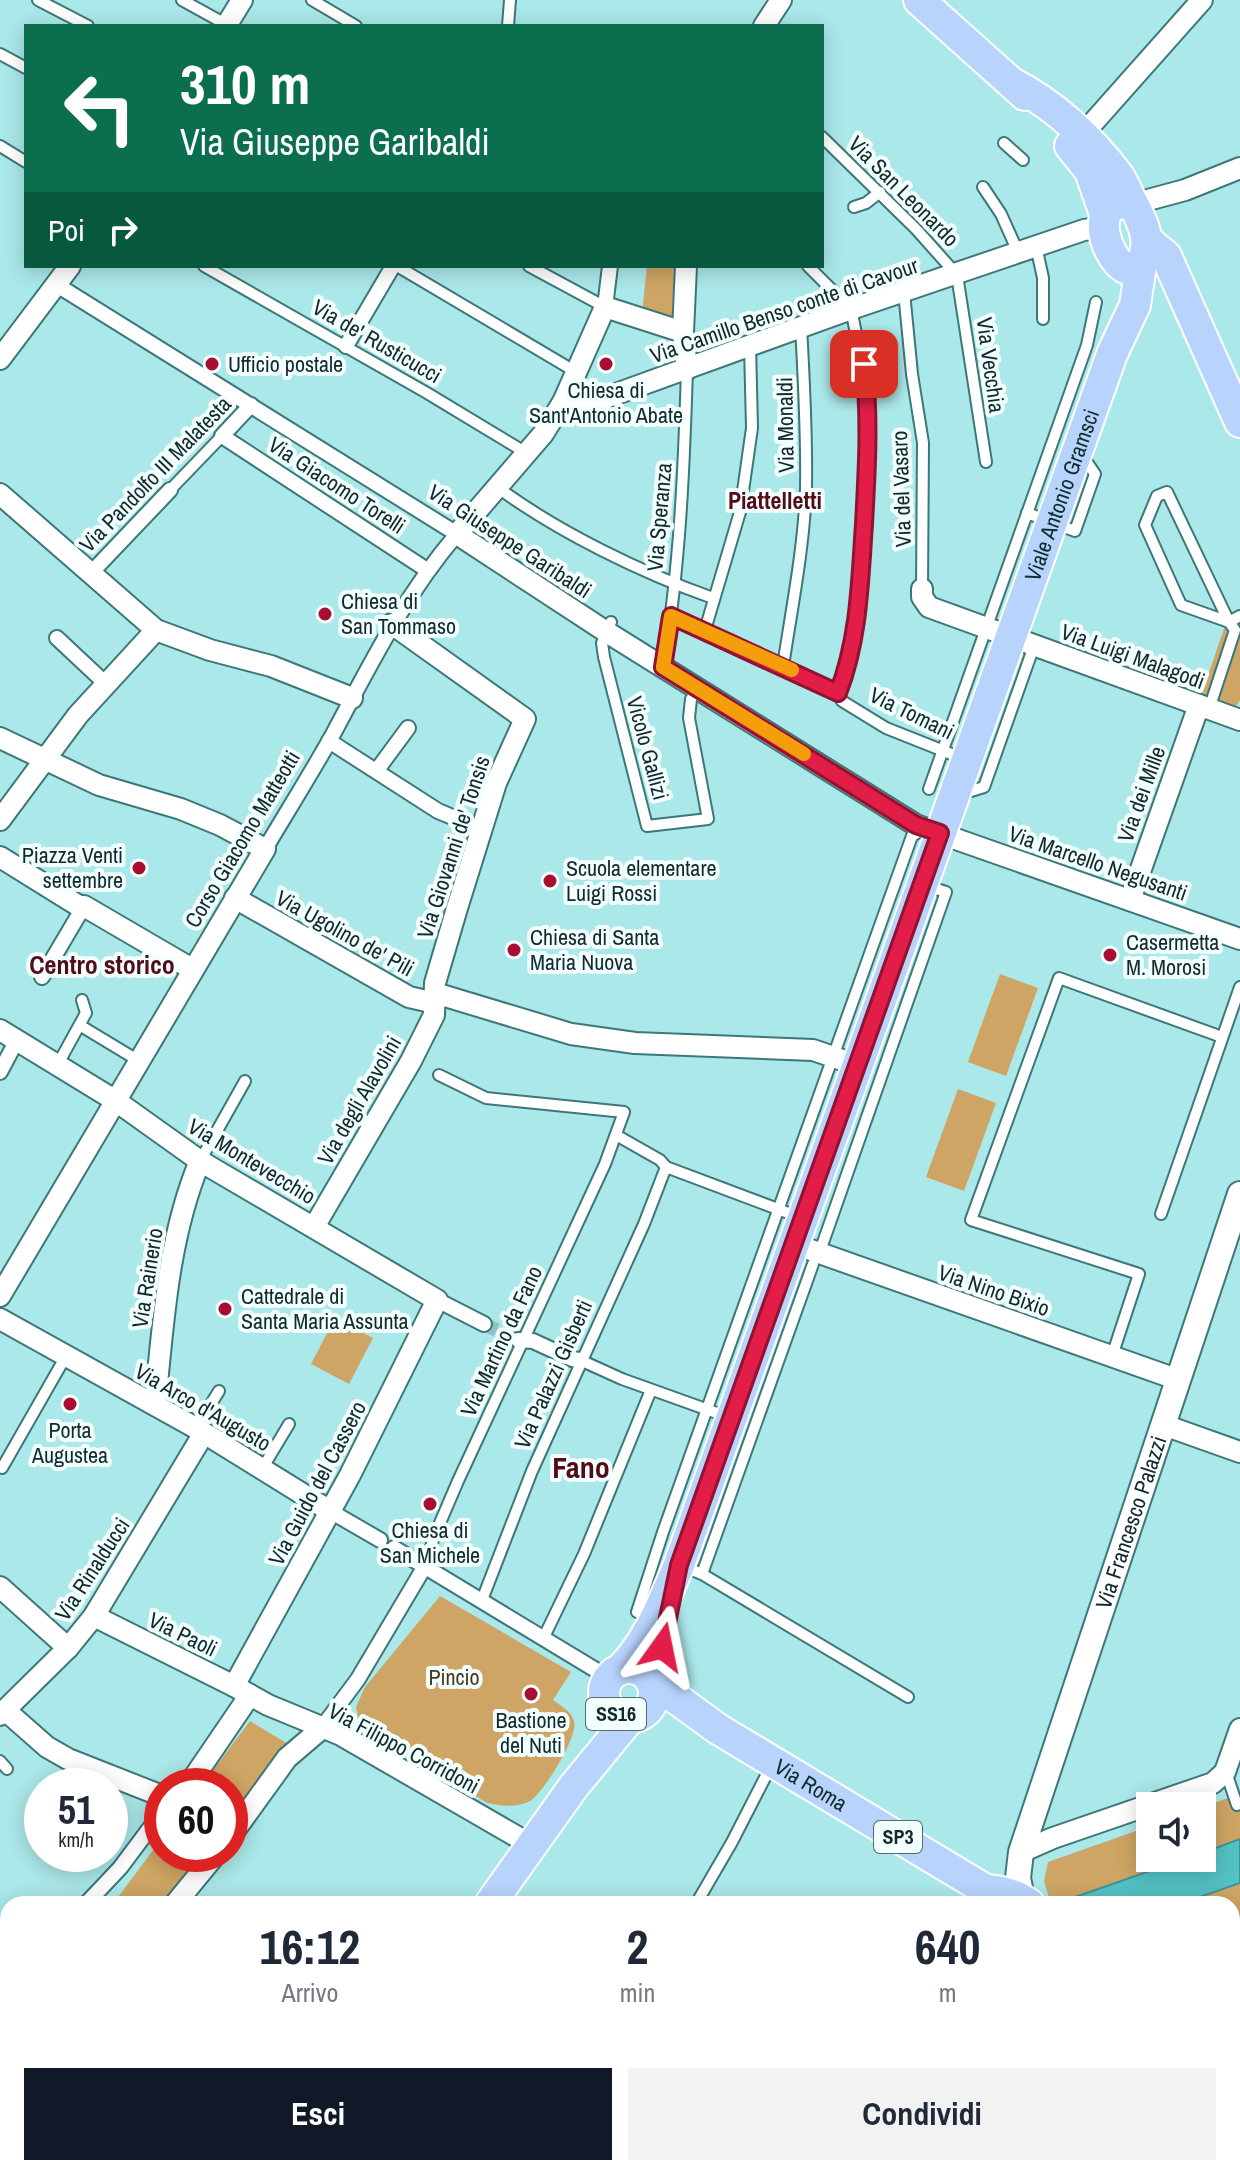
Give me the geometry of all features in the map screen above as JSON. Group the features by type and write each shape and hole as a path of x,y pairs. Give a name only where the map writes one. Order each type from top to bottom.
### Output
{"main road":[{"path":"919,0 1012,83 1024,100 1085,163 1105,220 1110,252 1166,256 1240,422"},
{"path":"1012,83 1033,93 1082,129 1120,177 1143,221 1135,256"},
{"path":"1105,220 1111,206 1120,202 1133,204"},
{"name":"Viale Antonio Gramsci","path":"627,1680 662,1647 690,1569 696,1479 729,1423 787,1300 801,1238 862,1053 869,996 922,884 949,771 1010,637 1040,518 1075,433 1135,305 1135,256"},
{"name":"Viale Antonio Gramsci","path":"627,1680 636,1653 654,1620 690,1569"},
{"name":"SS16","path":"627,1680 607,1704 617,1715 637,1716"},
{"name":"SS16","path":"496,1896 574,1786 653,1702 654,1695 627,1680"},
{"name":"SS16","path":"574,1786 595,1735 627,1680"},
{"name":"Via Roma","path":"627,1680 718,1729 1004,1896"},
{"name":"Via Roma","path":"637,1716 718,1729"}],"street":[{"path":"228,24 242,0"},
{"path":"1082,129 1202,0"},
{"path":"765,24 778,1"},
{"path":"1133,204 1185,190 1240,168"},
{"name":"Via Camillo Benso conte di Cavour","path":"563,402 605,398 1105,220"},
{"path":"2,353 69,268"},
{"path":"346,346 394,268"},
{"path":"457,534 528,454 563,402 605,307 610,268"},
{"path":"686,268 683,332 687,369"},
{"name":"Via Giuseppe Garibaldi","path":"57,285 608,626 663,667 916,825 933,831"},
{"path":"605,307 683,332"},
{"name":"Via Pandolfo III Malatesta","path":"222,436 251,405"},
{"name":"Via Giacomo Torelli","path":"222,436 427,570"},
{"name":"Via Pandolfo III Malatesta","path":"91,573 170,490"},
{"path":"0,494 156,630 210,650 271,666 352,698"},
{"name":"Corso Giacomo Matteotti","path":"0,1296 329,741 392,624 427,570 457,534"},
{"path":"922,589 922,597 929,607 1010,637"},
{"name":"Via Giovanni de' Tonsis","path":"392,624 525,719 496,783 481,829 439,968 435,998"},
{"path":"0,820 105,683 156,630"},
{"name":"Via Luigi Malagodi","path":"1010,637 1240,720"},
{"path":"57,638 105,683"},
{"name":"Via dei Mille","path":"1130,900 1204,707"},
{"path":"377,770 408,728"},
{"path":"0,738 99,785 181,809 265,849"},
{"path":"329,741 438,811 481,829"},
{"name":"Via Marcello Negusanti","path":"933,831 1240,939"},
{"path":"0,857 79,906 84,906 192,969"},
{"name":"Via Ugolino de' Pili","path":"235,898 409,997 435,998 597,1039 862,1053"},
{"path":"42,977 84,906"},
{"name":"Via degli Alavolini","path":"314,1227 414,1063 434,1015 435,998"},
{"path":"0,1072 8,1035"},
{"name":"Via Montevecchio","path":"8,1035 116,1101 200,1161 437,1300 484,1324"},
{"name":"Via Rainerio","path":"155,1405 163,1326 181,1215 200,1161"},
{"name":"Via Francesco Palazzi","path":"1010,1896 1018,1878 1021,1852 1240,1194"},
{"name":"Via Nino Bixio","path":"801,1238 1179,1380"},
{"name":"Via Guido del Cassero","path":"198,1768 242,1690 437,1300"},
{"name":"Via Arco d'Augusto","path":"0,1319 200,1431 380,1540"},
{"path":"521,1341 533,1341 580,1360"},
{"path":"1164,1425 1240,1452"},
{"name":"Via Rinalducci","path":"3,1713 68,1648 94,1616 200,1431"},
{"path":"394,1548 543,1639 627,1680"},
{"path":"248,1812 287,1758 321,1729 358,1679 425,1566"},
{"path":"0,1587 68,1648"},
{"name":"Via Paoli","path":"94,1616 242,1690"},
{"name":"Via Filippo Corridoni","path":"242,1690 321,1729 341,1735 533,1846"},
{"path":"3,1713 68,1759 144,1789"},
{"path":"1021,1852 1213,1783 1225,1772 1240,1729"},
{"path":"94,1896 144,1836"},
{"path":"182,1896 201,1872"}],"lane":[{"path":"38,0 84,24"},
{"path":"182,0 224,24"},
{"path":"312,0 353,24"},
{"path":"508,24 510,0"},
{"path":"0,54 24,67"},
{"name":"Via San Leonardo","path":"824,139 880,192 957,275"},
{"path":"1004,143 1023,160"},
{"path":"0,146 24,161"},
{"path":"983,187 1027,249 1043,278 1043,319"},
{"path":"854,207 866,203 880,192"},
{"name":"Via de' Rusticucci","path":"208,268 528,454"},
{"path":"398,268 576,372"},
{"path":"533,268 605,307"},
{"path":"810,268 851,309 864,364 869,438 857,619 848,667 838,693"},
{"name":"Via Vecchia","path":"957,275 986,462"},
{"name":"Via del Vasaro","path":"904,292 923,443 922,589"},
{"path":"1075,433 1096,302"},
{"name":"Via Monaldi","path":"783,666 796,588 806,489 801,327"},
{"path":"705,630 740,512 752,428 750,345"},
{"name":"Via Speranza","path":"663,667 671,616 684,469 687,369"},
{"name":"Via Pandolfo III Malatesta","path":"170,490 222,436"},
{"path":"497,487 598,547 674,584 713,598"},
{"path":"1167,492 1235,627 1181,605 1145,525 1157,496 1167,492"},
{"name":"Via Tomani","path":"671,616 838,693 842,701 949,771"},
{"path":"1204,707 1240,616"},
{"name":"Vicolo Gallizi","path":"608,626 602,643 604,657 647,826 708,819 689,718 691,699 698,689"},
{"path":"869,996 912,836 933,831"},
{"path":"862,1053 946,892 922,884"},
{"path":"1112,1356 1139,1274 971,1220 1059,978 1222,1037"},
{"path":"1161,1214 1240,987"},
{"path":"58,1064 86,1013 82,1000"},
{"path":"81,1026 139,1061"},
{"path":"439,1075 486,1098 624,1112 616,1135 660,1160 666,1167 801,1238 729,1423 690,1569 908,1697"},
{"path":"200,1161 245,1081"},
{"name":"Via Martino da Fano","path":"425,1566 458,1481 616,1135"},
{"name":"Via Palazzi Gisberti","path":"482,1600 532,1471 644,1224 666,1167"},
{"path":"2,1468 66,1356"},
{"path":"580,1360 729,1423"},
{"path":"543,1639 584,1554 651,1390"},
{"path":"200,1431 219,1391"},
{"path":"262,1469 289,1424"},
{"path":"654,1620 637,1612 696,1479"},
{"path":"701,1896 773,1762"},
{"path":"1225,1772 1237,1805"}],"green space":[{"path":"647,268 680,268 678,310 672,318 663,320 642,313"},
{"path":"1240,612 1240,700 1234,709 1201,696 1228,617"},
{"path":"1000,974 1038,988 1006,1076 968,1062"},
{"path":"958,1089 996,1103 964,1191 926,1177"},
{"path":"335,1318 373,1338 349,1384 311,1364"},
{"name":"Pincio","path":"440,1596 571,1672 553,1700 573,1717 571,1739 551,1776 530,1801 509,1806 487,1803 359,1721 356,1707 365,1687"},
{"path":"250,1721 288,1744 248,1796 248,1768 215,1768"},
{"path":"1240,1794 1240,1896 1049,1896 1044,1881 1048,1862 1136,1831 1136,1872 1216,1872 1216,1802"},
{"path":"144,1862 144,1872 189,1872 169,1896 119,1896"}],"water":[{"path":"1240,1839 1240,1883 1203,1896 1078,1896 1147,1872 1216,1872 1216,1848"}],"tunnel":[{"path":"484,1324 518,1340"}],"slow traffic":[{"path":"792,670 671,616 663,667 804,754"}],"place":[{"name":"Ufficio postale","path":"212,364"},
{"name":"Chiesa di Sant'Antonio Abate","path":"606,364"},
{"name":"Chiesa di San Tommaso","path":"325,614"},
{"name":"Piazza Venti settembre","path":"139,868"},
{"name":"Scuola elementare Luigi Rossi","path":"550,881"},
{"name":"Chiesa di Santa Maria Nuova","path":"514,950"},
{"name":"Casermetta M. Morosi","path":"1110,955"},
{"name":"Cattedrale di Santa Maria Assunta","path":"225,1309"},
{"name":"Porta Augustea","path":"70,1404"},
{"name":"Chiesa di San Michele","path":"430,1504"},
{"name":"Bastione del Nuti","path":"531,1694"}],"district":[{"name":"Piattelletti","path":"775,501"},
{"name":"Centro storico","path":"102,965"},
{"name":"Fano","path":"581,1468"}],"route":[{"path":"662,1647 679,1565 940,833 916,825 663,667 671,616 838,693 848,667 859,605 869,438 864,364"}]}
